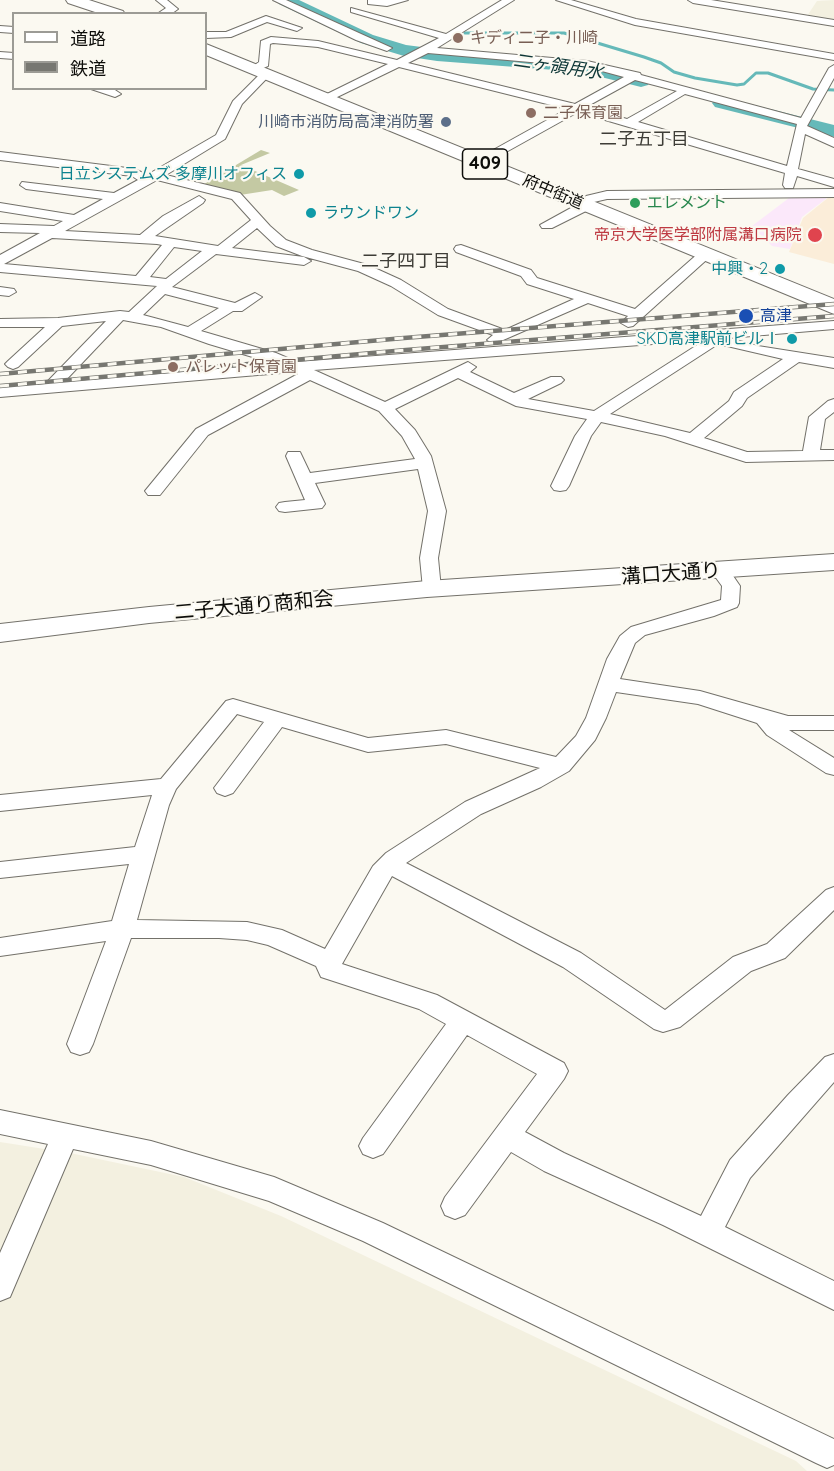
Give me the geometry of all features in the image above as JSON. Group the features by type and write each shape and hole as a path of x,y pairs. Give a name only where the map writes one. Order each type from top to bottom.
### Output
{"highway":[{"path":"73,0 112,12"},
{"name":"府中街道","path":"207,49 834,307"}],"street":[{"path":"161,0 173,9 166,12"},
{"path":"278,0 373,44 421,52 587,64 803,125 834,143"},
{"path":"370,2 387,3 403,0"},
{"path":"561,0 635,22 834,57"},
{"path":"693,0 834,23"},
{"path":"753,0 789,10 788,16"},
{"path":"486,1 506,2"},
{"path":"327,98 421,52 506,2"},
{"path":"354,10 447,38"},
{"path":"207,35 233,33 266,19 297,28"},
{"path":"207,27 265,43 271,40 318,44 578,109 834,183"},
{"path":"0,261 221,137 237,104 264,64 265,43"},
{"path":"789,194 803,125 834,68"},
{"path":"481,162 633,77"},
{"path":"103,90 115,94"},
{"path":"629,123 679,94"},
{"path":"0,156 135,173 236,196 278,242 352,265 396,283 443,312 506,335"},
{"path":"7,168 20,158"},
{"path":"10,197 56,163"},
{"path":"547,225 585,206 590,199 607,195 834,193"},
{"path":"10,197 113,197"},
{"path":"10,197 74,219"},
{"path":"144,239 168,219 199,200"},
{"path":"50,387 126,316 258,221"},
{"path":"0,228 144,239 328,265 352,265"},
{"path":"141,279 171,242"},
{"path":"461,249 525,273 532,281 637,314"},
{"path":"609,343 637,314 706,254"},
{"path":"0,268 141,279 237,308 255,297"},
{"path":"385,408 484,359 485,344 587,298"},
{"path":"191,331 231,306"},
{"path":"0,323 58,322 126,316 191,331 214,341 271,356 355,392 385,408 417,443 425,463 437,511 429,558 432,589"},
{"path":"13,364 58,322"},
{"path":"0,392 609,343 719,338 834,325"},
{"path":"560,486 584,436 597,416 719,338 834,363"},
{"path":"692,440 736,403 740,395 797,356"},
{"path":"457,372 515,399 541,407 597,416 692,440 746,457 834,454"},
{"path":"154,491 202,432 309,374"},
{"path":"515,399 556,380"},
{"path":"811,455 817,417 834,404"},
{"path":"285,507 316,504 294,456"},
{"path":"304,479 425,463"},
{"name":"溝口大通り","path":"509,584 834,562"},
{"path":"455,1206 555,1071 428,1002 330,970 328,966 381,872 389,864 473,808 533,782 561,766 584,740 596,718 627,640 638,631 707,612 730,603 731,586 720,571"},
{"name":"二子大通り商和会","path":"0,633 149,615 509,584"},
{"path":"609,684 700,698 788,723 834,723"},
{"path":"80,1044 122,929 142,855 167,786 232,706 368,745 446,737 561,766"},
{"path":"225,788 277,718"},
{"path":"764,718 774,730 834,768"},
{"path":"0,803 167,786"},
{"path":"0,870 142,855"},
{"path":"389,864 572,960 663,1022 671,1020 742,964 776,951 834,896"},
{"path":"0,947 122,929 219,929 247,931 295,945 330,963"},
{"path":"374,1146 463,1021"},
{"path":"707,1233 740,1169 797,1103 834,1065"},
{"path":"0,1122 151,1152 274,1190 373,1232 829,1455"},
{"path":"0,1287 65,1136"},
{"path":"508,1136 554,1162 707,1233 834,1296"}],"shaded area":[{"path":"834,0 834,21 807,16 817,1"},
{"name":"帝京大学医学部附属溝口病院","path":"829,197 834,197 834,264 789,252 803,218"},
{"path":"789,198 827,198 802,217 790,249 772,246 752,226"},
{"path":"0,1142 70,1153 184,1177 281,1216 796,1461 807,1471 0,1471"}],"green space":[{"path":"261,150 270,153 241,165 299,190 284,196 272,190 240,195 201,186"}],"waterway":[{"name":"二ヶ領用水","path":"285,0 367,39 404,50 437,55 581,66 641,81"},
{"path":"465,33 564,33 644,57 661,63 674,72 695,78 737,85 744,84 756,73 768,73 813,89 834,90"},
{"name":"二ヶ領用水","path":"722,103 834,131"}],"railway":[{"path":"0,374 404,338 834,304"},
{"path":"0,386 406,350 834,316"}],"place":[{"name":"キディ二子・川崎","path":"458,38"},
{"name":"二子保育園","path":"531,113"},
{"name":"川崎市消防局高津消防署","path":"446,122"},
{"name":"日立システムズ 多摩川オフィス","path":"299,174"},
{"name":"エレメント","path":"635,203"},
{"name":"ラウンドワン","path":"311,213"},
{"name":"帝京大学医学部附属溝口病院","path":"815,235"},
{"name":"中興・2","path":"780,269"},
{"name":"高津","path":"746,316"},
{"name":"SKD高津駅前ビルⅠ","path":"792,339"},
{"name":"パレット保育園","path":"173,367"}],"district":[{"name":"二子五丁目","path":"644,140"},
{"name":"二子四丁目","path":"406,262"}]}
